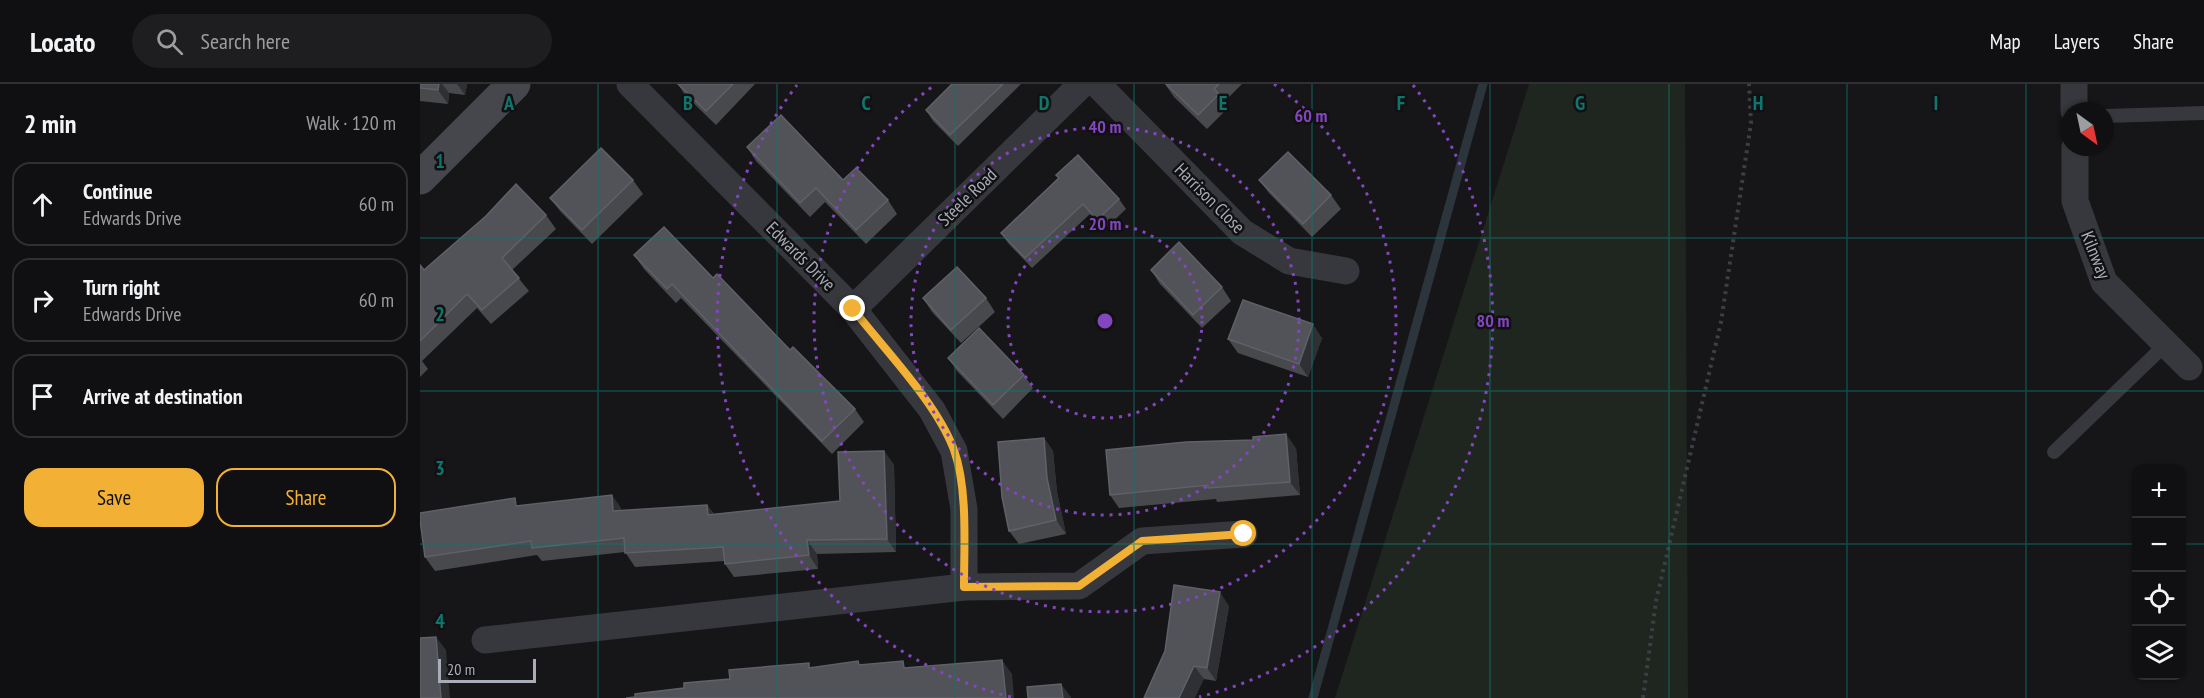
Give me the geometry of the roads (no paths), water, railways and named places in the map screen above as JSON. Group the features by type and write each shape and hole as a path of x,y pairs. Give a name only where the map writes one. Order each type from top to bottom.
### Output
{"street":[{"path":"420,178 514,84"},
{"name":"Edwards Drive","path":"630,84 853,309 932,410 954,451 964,509 964,587"},
{"name":"Steele Road","path":"853,309 1082,84"},
{"name":"Harrison Close","path":"1097,84 1242,232 1289,261 1346,271"},
{"path":"2074,84 2074,102"},
{"name":"Kilnway","path":"2075,156 2075,201 2104,282 2189,367"},
{"path":"486,640 964,587 1079,586 1142,541 1244,534"}],"lane":[{"path":"2114,116 2204,113"},
{"path":"2054,452 2166,344"}],"waterway":[{"path":"1313,698 1483,84"}]}
